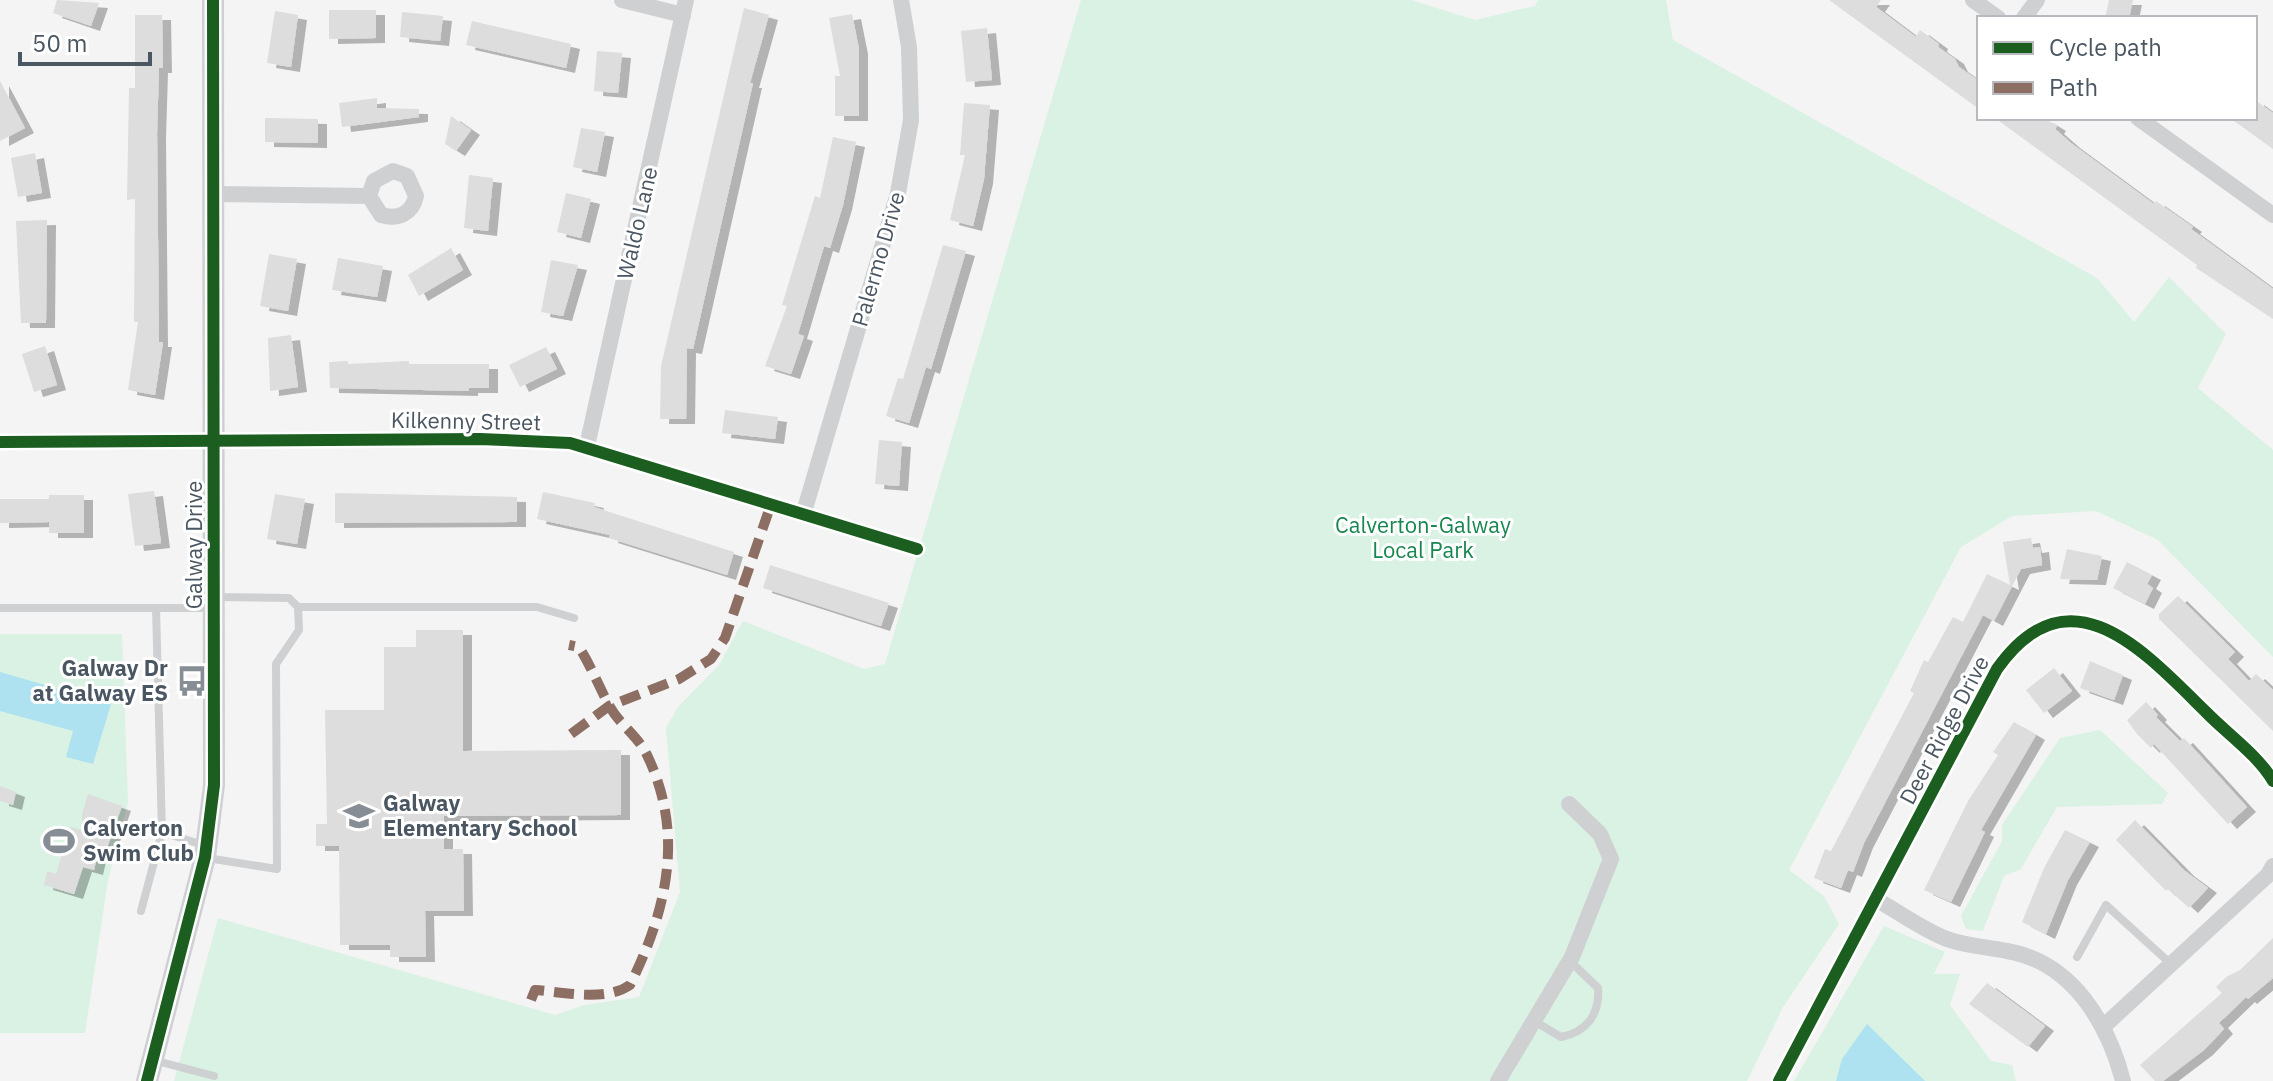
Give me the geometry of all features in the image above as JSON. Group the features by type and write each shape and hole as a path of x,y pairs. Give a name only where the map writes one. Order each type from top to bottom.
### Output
{"street":[{"name":"Galway Drive","path":"150,1070 206,851 214,785 213,0"},
{"path":"622,0 684,7"},
{"name":"Palermo Drive","path":"804,512 898,193 911,120 909,47 901,0"},
{"path":"1973,0 1995,16"},
{"name":"Waldo Lane","path":"587,446 684,7"},
{"path":"2141,120 2273,215"},
{"path":"213,194 369,196"},
{"name":"Kilkenny Street","path":"0,442 480,439 587,446 917,549"},
{"name":"Deer Ridge Drive","path":"1779,1081 1997,669 2011,650 2039,629 2077,620 2110,628 2143,651 2273,781"},
{"path":"1498,1081 1570,960 1611,859 1600,834 1569,804"},
{"path":"2105,1025 2268,875 2273,866"},
{"path":"1877,900 1945,939 2009,951 2047,968 2080,992 2105,1025 2123,1081"}],"lane":[{"path":"0,608 156,608 289,598 298,607 299,630 276,664 277,869 255,868 162,832"},
{"path":"298,607 537,607 574,618"},
{"path":"141,911 162,832 156,608"},
{"path":"2077,957 2106,905 2171,964"},
{"path":"1534,1021 1561,1037 1586,1026 1596,1014 1598,988 1570,960"},
{"path":"150,1070 214,1076"}],"green space":[{"name":"Calverton-Galway Local Park","path":"1081,0 1411,0 1475,20 1535,6 1538,0 1666,0 1673,40 2097,278 2134,322 2169,277 2226,334 2198,388 2273,450 2273,657 2158,540 2096,511 2012,516 1961,547 1789,870 1824,896 1839,924 1783,1007 1747,1081 174,1081 218,918 555,1015 584,1005 639,997 680,892 666,728 678,707 719,665 743,621 864,669 885,664"},
{"name":"Calverton Swim Club","path":"0,634 122,634 128,802 108,880 85,1033 0,1033"},
{"path":"2100,730 2168,793 2162,804 2057,807 2021,869 2004,876 1983,931 1966,929 1961,916 2002,841 2002,825 2060,738"},
{"path":"1884,926 1945,952 1934,974 1960,974 1950,1005 1991,1061 2012,1065 2016,1081 1794,1081"}],"water":[{"path":"0,672 111,704 93,764 66,757 73,731 0,711"},
{"path":"1867,1024 1925,1081 1836,1081 1842,1059"}],"building":[{"path":"57,0 99,3 91,26 53,13"},
{"path":"1829,0 1881,0 1876,7 1916,37 1920,30 1977,80 1977,108"},
{"path":"2109,0 2133,0 2129,16 2105,16"},
{"path":"744,8 769,15 750,83 753,83 693,349 687,348 686,419 660,419 661,366"},
{"path":"329,10 376,10 376,38 329,39"},
{"path":"275,11 298,15 291,67 267,63"},
{"path":"402,12 443,16 440,41 400,37"},
{"path":"852,14 859,49 859,116 835,116 835,76 840,76 829,18"},
{"path":"135,15 162,15 163,68 159,68 157,133 159,342 163,342 155,395 128,390 138,322 134,322 135,199 127,200 129,88 135,88"},
{"path":"472,21 571,44 566,68 466,45"},
{"path":"987,28 992,80 966,82 961,31"},
{"path":"597,51 622,53 618,93 594,91"},
{"path":"0,81 25,128 0,141"},
{"path":"377,98 377,108 419,109 419,117 342,127 339,103"},
{"path":"2257,101 2273,113 2273,149 2233,120 2257,120"},
{"path":"964,103 990,105 984,179 973,226 950,220 965,155 960,155"},
{"path":"451,116 471,130 456,151 445,144"},
{"path":"265,118 318,119 318,143 265,142"},
{"path":"1998,120 2047,120 2057,126 2055,129 2071,143 2154,204 2156,201 2193,227 2191,229 2273,289 2273,319 2196,268 2197,265"},
{"path":"581,128 605,132 597,172 573,167"},
{"path":"833,137 856,142 843,205 830,248 824,246 798,334 804,336 791,374 765,366 787,306 782,305 815,196 820,198"},
{"path":"35,153 42,193 18,197 11,158"},
{"path":"469,175 493,178 488,231 464,228"},
{"path":"566,193 591,199 581,238 557,232"},
{"path":"47,220 46,323 21,323 16,221"},
{"path":"943,245 966,251 931,369 926,367 909,423 886,416 898,378 903,379"},
{"path":"451,248 463,270 419,296 408,275"},
{"path":"269,254 297,259 288,311 260,306"},
{"path":"338,258 383,266 377,297 332,290"},
{"path":"551,260 578,265 563,316 541,312"},
{"path":"291,335 298,387 270,391 268,338"},
{"path":"45,346 57,385 34,392 22,354"},
{"path":"546,347 557,369 520,387 509,365"},
{"path":"348,361 348,364 409,361 409,364 489,364 489,388 469,388 469,391 330,388 329,362"},
{"path":"725,410 778,417 775,439 722,433"},
{"path":"879,440 902,442 899,486 875,484"},
{"path":"154,491 161,543 135,546 128,494"},
{"path":"543,492 595,503 594,507 734,552 727,575 609,538 610,535 537,519"},
{"path":"335,493 517,497 517,522 335,523"},
{"path":"275,494 305,499 297,544 267,539"},
{"path":"49,495 84,495 84,533 49,533 49,522 0,523 0,499 49,499"},
{"path":"2031,538 2033,548 2040,547 2042,565 2021,569 1994,621 1983,615 1864,843 1853,872 1848,870 1841,888 1814,878 1825,849 1831,851 1914,693 1910,691 1924,660 1928,662 1953,617 1963,622 1987,574 2010,585 2003,542"},
{"path":"2067,549 2102,556 2097,580 2060,579"},
{"path":"2127,562 2152,575 2147,584 2153,588 2145,604 2113,588"},
{"path":"770,565 889,603 881,626 763,588"},
{"path":"2178,596 2235,652 2228,659 2249,681 2256,674 2273,690 2273,731 2159,619 2159,614"},
{"name":"Galway Elementary School","path":"416,630 463,630 463,751 621,750 621,815 444,816 444,849 463,849 464,911 425,911 426,957 390,957 390,945 340,945 339,846 316,846 316,824 327,824 325,710 384,710 384,647 416,647"},
{"path":"2090,661 2123,675 2114,700 2080,688"},
{"path":"2054,668 2072,691 2044,713 2026,690"},
{"path":"2146,702 2158,715 2156,717 2180,741 2184,738 2247,807 2228,824 2154,744 2151,748 2127,720"},
{"path":"2014,722 2036,735 1981,830 1985,832 1951,902 1924,890 1968,801 1998,755 1993,752"},
{"path":"0,786 16,792 13,805 0,801"},
{"path":"88,794 122,806 103,859 97,857 94,870 83,867 74,894 44,885 47,871 56,874 70,827 82,830 82,814"},
{"path":"2135,820 2185,871 2208,888 2189,908 2168,889 2166,891 2116,840"},
{"path":"2065,830 2090,842 2068,880 2046,934 2022,922 2044,868"},
{"path":"2273,938 2273,978 2248,999 2246,997 2219,1023 2224,1029 2204,1050 2163,1081 2155,1081 2140,1065 2222,993 2216,987 2240,970"},
{"path":"1987,983 2045,1026 2028,1047 1969,1004"}],"marked path":[{"path":"571,734 609,706 679,679 711,659 725,638 768,513"},
{"path":"531,1000 535,990 597,995 630,985 654,929 667,872 666,814 659,784 647,755 610,707 579,647 569,645"}],"cycle path":[{"path":"147,1081 205,857 214,785 213,0"},
{"path":"0,442 480,439 570,443 917,549"},
{"path":"1779,1081 1997,669 2024,639 2051,624 2078,622 2105,629 2131,644 2157,665 2250,753 2273,781"}],"place":[{"name":"Galway Dr at Galway ES","path":"192,681"},
{"name":"Galway Elementary School","path":"359,816"},
{"name":"Calverton Swim Club","path":"59,841"}]}
